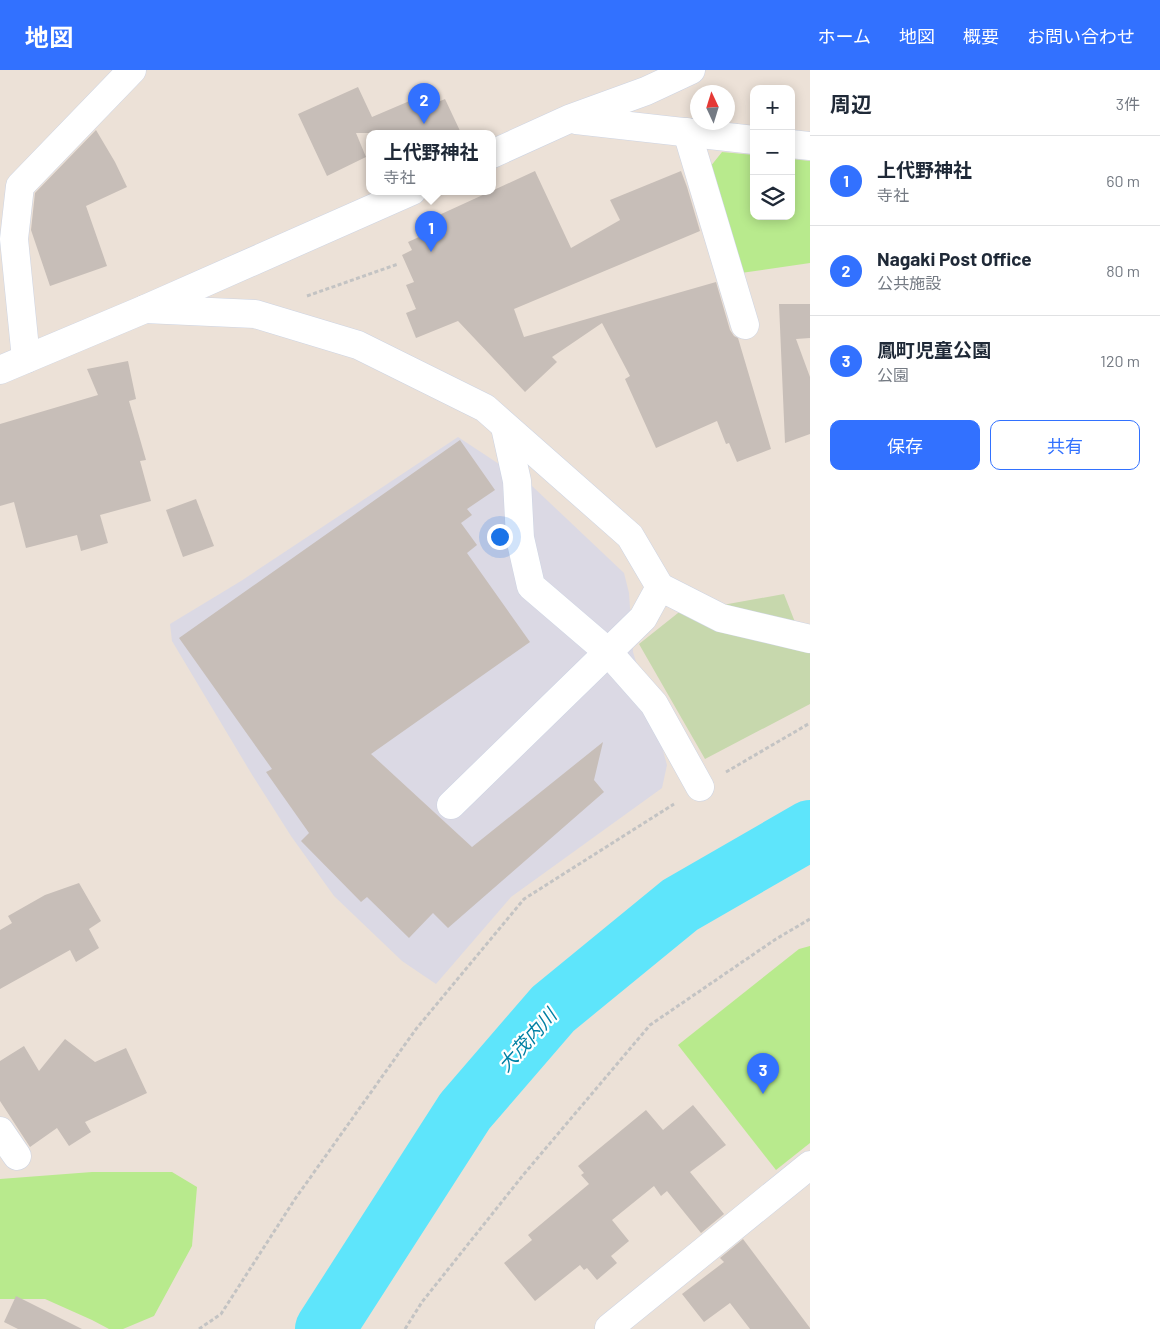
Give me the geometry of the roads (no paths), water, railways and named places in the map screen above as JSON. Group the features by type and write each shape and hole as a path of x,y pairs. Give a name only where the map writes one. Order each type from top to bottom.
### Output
{"street":[{"path":"26,359 14,239 20,186 132,70"},
{"path":"496,152 569,119 646,91 691,70"},
{"path":"569,119 750,140"},
{"path":"687,132 745,325"},
{"path":"795,144 810,146"},
{"path":"0,370 145,309 403,195"},
{"path":"145,309 255,314 358,345 484,408 630,536 660,587 721,618 810,638"},
{"path":"506,427 517,481 520,538 531,586 608,652 654,704 700,787"},
{"path":"451,805 644,618 660,587"},
{"path":"0,1131 17,1156"},
{"path":"613,1329 610,1328 810,1165"}],"waterway":[{"name":"大茂内川","path":"325,1329 465,1111 553,1009 680,905 810,830"}],"place":[{"name":"Nagaki Post Office","path":"424,124"},
{"name":"上代野神社","path":"431,252"},
{"name":"鳳町児童公園","path":"763,1094"}]}
